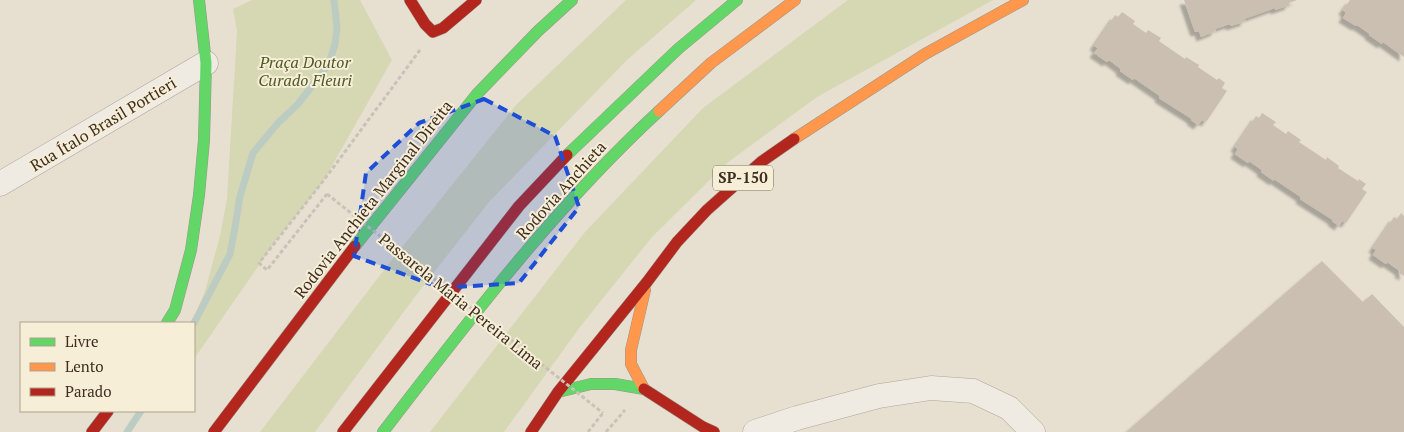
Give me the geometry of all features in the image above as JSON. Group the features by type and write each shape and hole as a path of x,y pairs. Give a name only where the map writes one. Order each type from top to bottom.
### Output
{"main road":[{"path":"168,322 175,310 191,250 199,195 204,140 206,63 199,0"},
{"path":"410,0 425,24 433,32 444,28 476,0"},
{"name":"Rodovia Anchieta Marginal Direita","path":"214,432 370,226 478,94 538,31 572,0"},
{"name":"Rodovia Anchieta","path":"343,432 520,206 578,143 678,49 736,0"},
{"name":"Rodovia Anchieta","path":"383,432 462,330 573,198 633,136 711,62 795,0"},
{"name":"SP-150","path":"531,432 558,392 647,282 676,242 761,162 925,54 1023,0"},
{"path":"644,389 631,364 631,350 647,282"},
{"path":"558,392 591,384 615,384 644,389 714,432"},
{"path":"92,432 107,412"}],"street":[{"name":"Rua Ítalo Brasil Portieri","path":"0,184 206,63"},
{"path":"755,432 797,418 879,396 931,388 973,391 1009,408 1033,432"}],"path":[{"name":"Passarela Maria Pereira Lima","path":"433,32 324,180 258,263 268,270 327,194 602,414 588,432"},
{"path":"606,432 613,423"}],"highlighted area":[{"path":"484,99 555,136 579,207 519,283 441,288 354,256 366,173 419,123"}],"green space":[{"name":"Praça Doutor Curado Fleuri","path":"252,0 360,0 392,60 324,180 275,242 195,358 195,322 192,322 205,291 220,236 227,199 237,31 233,9"},
{"path":"626,0 696,0 627,60 489,202 414,298 315,432 260,432 387,266 516,105"},
{"path":"848,0 993,0 817,97 727,163 652,237 580,327 504,432 430,432 585,232 703,108"}],"building":[{"path":"1184,0 1297,0 1289,3 1290,5 1244,19 1246,21 1215,29 1216,31 1201,37 1199,31 1195,32"},
{"path":"1350,0 1404,0 1404,57 1383,42 1382,44 1357,25 1343,18 1346,13 1343,10"},
{"path":"1122,12 1135,21 1133,24 1146,33 1148,30 1161,38 1159,41 1185,59 1186,57 1199,65 1198,67 1217,80 1219,78 1225,83 1222,88 1227,91 1206,122 1202,120 1198,125 1134,78 1133,80 1120,71 1121,69 1109,60 1107,62 1094,53 1098,48 1094,46 1115,15 1118,17"},
{"path":"1262,113 1276,122 1273,125 1286,134 1288,131 1301,140 1299,142 1326,160 1327,157 1339,166 1338,168 1366,184 1362,189 1367,192 1346,223 1342,221 1339,226 1333,220 1300,199 1301,197 1261,172 1262,170 1249,161 1248,163 1235,154 1238,149 1235,147 1256,116 1259,118"},
{"path":"1401,213 1404,216 1404,276 1387,262 1386,264 1373,255 1376,250 1373,248 1394,217 1397,219"},
{"path":"1322,261 1363,302 1372,294 1404,327 1404,432 1126,432"}],"waterway":[{"path":"195,322 230,254 240,196 253,153 278,123 298,104 329,64 335,44 337,28 334,0"},
{"path":"127,432 140,412"}],"traffic: fast":[{"path":"168,322 175,310 191,250 199,195 204,140 206,63 199,0"},
{"path":"355,246 477,94 538,31 572,0"},
{"path":"567,155 678,49 737,0"},
{"path":"383,432 448,348 549,225 584,186 659,111"},
{"path":"558,392 591,384 615,384 644,389"}],"traffic: slow":[{"path":"659,111 711,63 795,0"},
{"path":"794,139 925,54 1023,0"},
{"path":"644,389 631,364 631,350 645,290"}],"traffic: jam":[{"path":"410,0 425,24 433,32 443,28 476,0"},
{"path":"531,432 558,392 677,242 707,210 761,162 794,139"},
{"path":"343,432 519,206 567,155"},
{"path":"214,432 355,246"},
{"path":"644,389 714,432"},
{"path":"92,432 107,412"}]}
